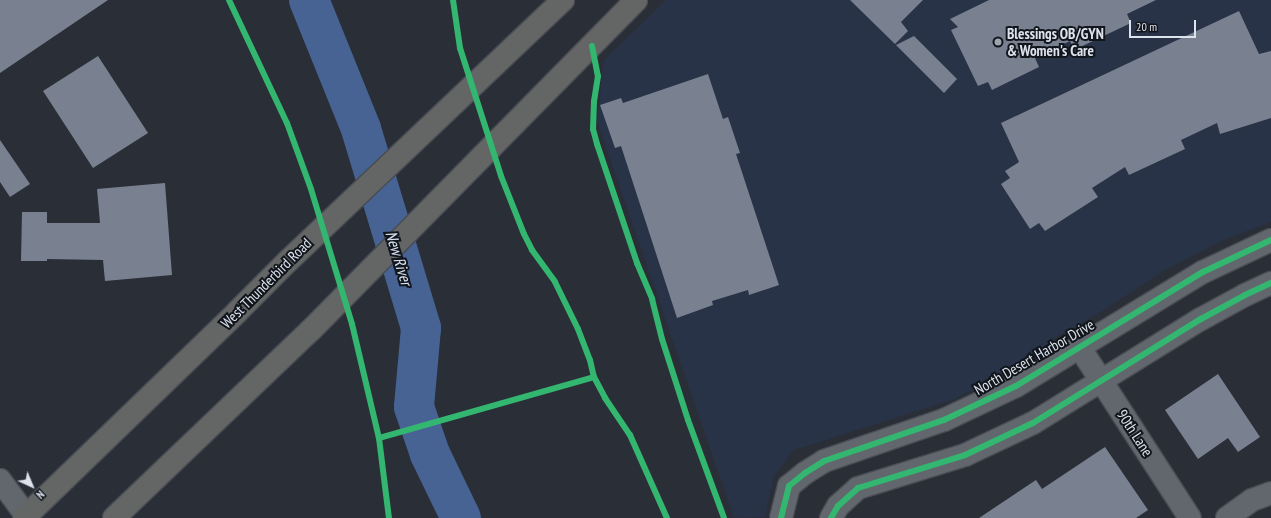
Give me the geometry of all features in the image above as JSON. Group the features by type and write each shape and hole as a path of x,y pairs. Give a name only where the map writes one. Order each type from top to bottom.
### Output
{"main road":[{"name":"West Thunderbird Road","path":"26,517 288,261 563,0"},
{"path":"114,518 312,330 636,0"}],"street":[{"name":"North Desert Harbor Drive","path":"781,518 784,498 789,486 805,473 824,461 944,420 1016,386 1202,272 1271,240"},
{"path":"831,518 838,506 858,488 965,455 1033,423 1201,319 1245,294 1271,284"},
{"name":"90th Lane","path":"1080,348 1190,518"},
{"path":"0,480 26,517"},
{"path":"1227,518 1252,500 1271,493"}],"shaded area":[{"path":"666,0 1271,0 1271,222 1223,240 1165,270 1104,310 1049,341 1044,351 955,399 794,450 774,476 765,517 734,518 597,121 604,60"}],"building":[{"path":"0,0 108,0 0,73"},
{"path":"850,0 923,0 901,22 908,31 895,44"},
{"path":"989,0 1156,0 1127,14 1131,23 1074,50 1070,41 1035,58 1039,67 992,90 988,82 978,86 951,30 958,27 950,19"},
{"path":"1239,11 1259,54 1271,51 1271,118 1220,134 1217,123 1181,140 1185,149 1129,175 1125,167 1092,188 1098,197 1045,231 1039,223 1030,229 1001,184 1010,178 1005,171 1019,162 1001,123"},
{"path":"914,36 957,79 944,93 896,45"},
{"path":"98,56 148,133 93,168 43,91"},
{"path":"708,74 723,119 728,117 740,153 736,154 779,285 749,295 748,290 712,301 713,305 677,318 621,146 615,148 600,105 621,98 623,103"},
{"path":"0,140 30,184 10,197 0,182"},
{"path":"165,183 172,275 105,281 103,260 47,259 47,261 21,261 22,212 47,212 47,223 100,223 97,189"},
{"path":"1218,374 1260,437 1238,452 1228,438 1198,459 1165,410"},
{"path":"1105,447 1148,510 1136,518 979,518 1036,480 1042,489"}],"waterway":[{"name":"New River","path":"309,0 361,129 421,328 414,407 430,454 461,518"}],"cycle path":[{"path":"229,0 287,123 311,189 352,324 379,438 389,518"},
{"path":"453,0 460,48 501,176 524,234 532,250 555,282 578,329 590,360 594,377 605,398 630,435 667,518"},
{"path":"592,46 598,76 594,101 593,129 597,144 637,263 652,299 662,339 688,420 724,518"},
{"path":"781,518 789,486 805,473 824,461 944,420 1016,386 1203,272 1271,240"},
{"path":"831,518 838,506 858,488 965,455 1033,423 1201,319 1245,295 1271,283"},
{"path":"379,438 594,377"}],"place":[{"name":"Blessings OB/GYN & Women's Care","path":"998,42"}]}
